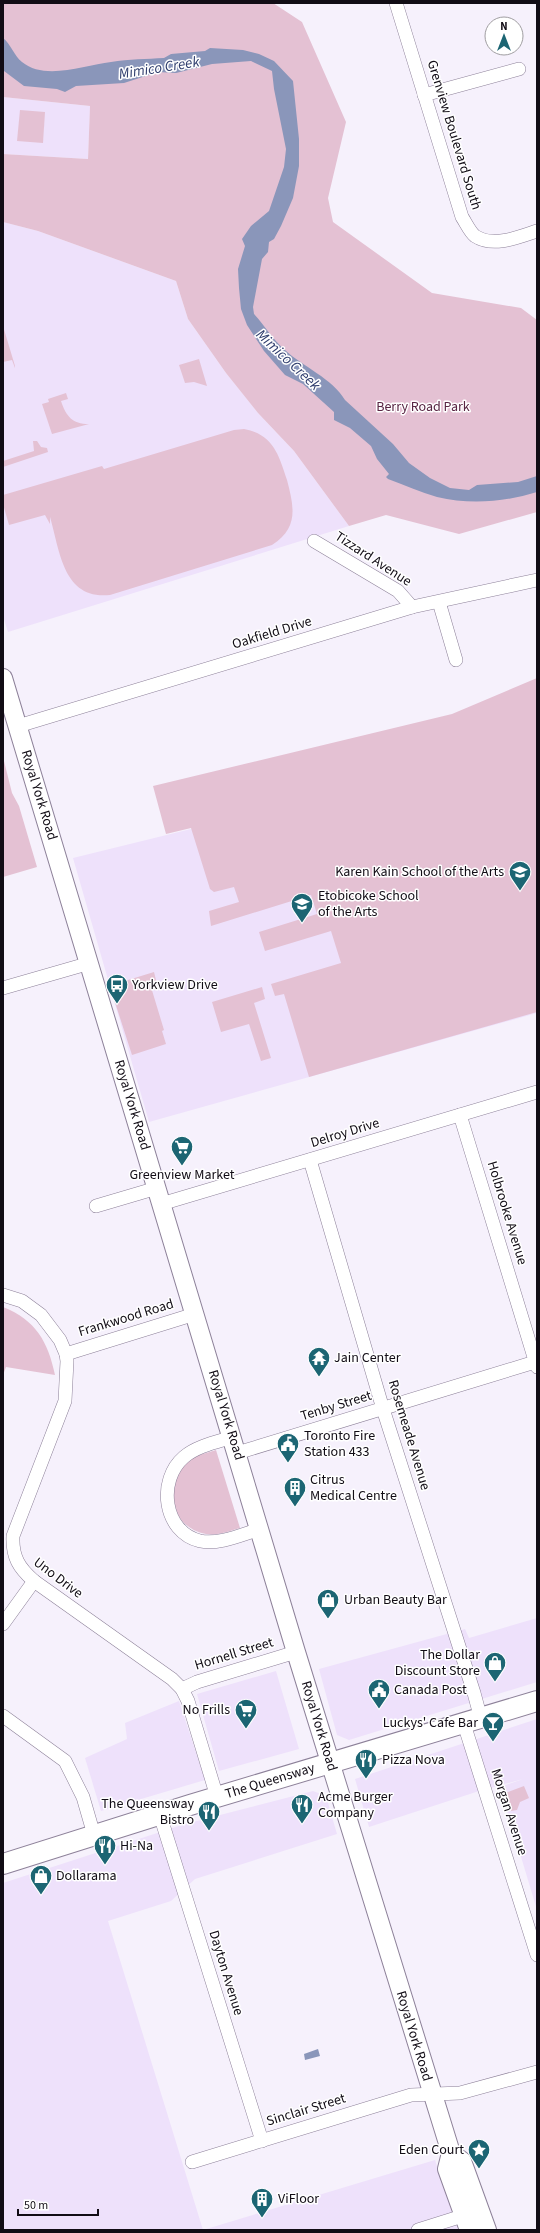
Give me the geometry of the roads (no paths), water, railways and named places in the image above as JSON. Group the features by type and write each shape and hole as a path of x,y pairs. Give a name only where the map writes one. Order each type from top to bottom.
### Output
{"main road":[{"name":"Royal York Road","path":"3,678 235,1445 296,1652 431,2094 451,2153 462,2161 471,2219 487,2230"},
{"name":"The Queensway","path":"3,1864 217,1797 537,1701"}],"street":[{"name":"Grenview Boulevard South","path":"396,3 462,218 475,235 492,240 503,241 537,231"},
{"path":"424,95 519,69"},
{"name":"Tizzard Avenue","path":"314,541 398,592 412,608"},
{"name":"Oakfield Drive","path":"18,726 412,608 537,580"},
{"path":"439,602 456,660"},
{"path":"3,988 90,963"},
{"name":"Delroy Drive","path":"96,1206 159,1196 310,1160 537,1092"},
{"name":"Holbrooke Avenue","path":"460,1115 536,1365"},
{"name":"Rosemeade Avenue","path":"310,1160 383,1409 472,1686 473,1721"},
{"name":"Uno Drive","path":"3,1295 22,1302 41,1315 56,1333 66,1354 65,1401 13,1536 14,1554 20,1568 34,1581 172,1679 182,1689 188,1700 217,1797"},
{"name":"Frankwood Road","path":"66,1354 195,1314"},
{"name":"Tenby Street","path":"235,1445 383,1409 536,1365"},
{"path":"235,1445 194,1451 184,1456 171,1474 167,1502 178,1526 192,1538 201,1541 226,1539 260,1529"},
{"path":"3,1624 34,1581"},
{"name":"Hornell Street","path":"182,1689 197,1682 296,1652"},
{"path":"3,1716 64,1761 83,1797 94,1836"},
{"name":"Morgan Avenue","path":"473,1721 537,1955"},
{"name":"Dayton Avenue","path":"160,1815 262,2141"},
{"name":"Sinclair Street","path":"192,2162 411,2095 460,2093 537,2072"},
{"path":"418,2230 471,2219"}],"water":[{"name":"Mimico Creek","path":"3,38 17,57 31,68 53,71 118,61 164,58 171,54 205,51 210,48 243,50 259,54 274,61 293,81 299,139 299,166 293,198 274,239 269,242 268,252 262,259 253,307 254,314 281,346 340,392 345,400 393,444 409,463 430,478 450,488 469,490 477,485 518,482 537,476 537,492 500,500 475,502 462,501 437,497 388,479 386,477 389,474 377,459 371,446 350,428 334,420 334,412 303,384 285,375 264,351 247,325 241,309 239,288 238,269 245,246 242,239 251,226 269,211 284,167 286,149 274,89 272,71 251,61 212,64 176,73 158,72 124,83 76,86 65,92 57,89 24,86 4,71"},
{"path":"318,2049 320,2056 305,2060 304,2054"}],"place":[{"name":"Karen Kain School of the Arts","path":"520,892"},
{"name":"Etobicoke School of the Arts","path":"302,924"},
{"name":"Yorkview Drive","path":"117,1004"},
{"name":"Greenview Market","path":"182,1166"},
{"name":"Jain Center","path":"319,1378"},
{"name":"Toronto Fire Station 433","path":"288,1464"},
{"name":"Citrus Medical Centre","path":"295,1508"},
{"name":"Urban Beauty Bar","path":"328,1620"},
{"name":"The Dollar Discount Store","path":"495,1682"},
{"name":"Canada Post","path":"379,1710"},
{"name":"No Frills","path":"246,1730"},
{"name":"Luckys' Cafe Bar","path":"493,1742"},
{"name":"Pizza Nova","path":"366,1780"},
{"name":"Acme Burger Company","path":"302,1824"},
{"name":"The Queensway Bistro","path":"209,1832"},
{"name":"Hi-Na","path":"105,1866"},
{"name":"Dollarama","path":"41,1896"},
{"name":"Eden Court","path":"479,2170"},
{"name":"ViFloor","path":"262,2218"}],"park label":[{"name":"Berry Road Park","path":"423,407"}]}
